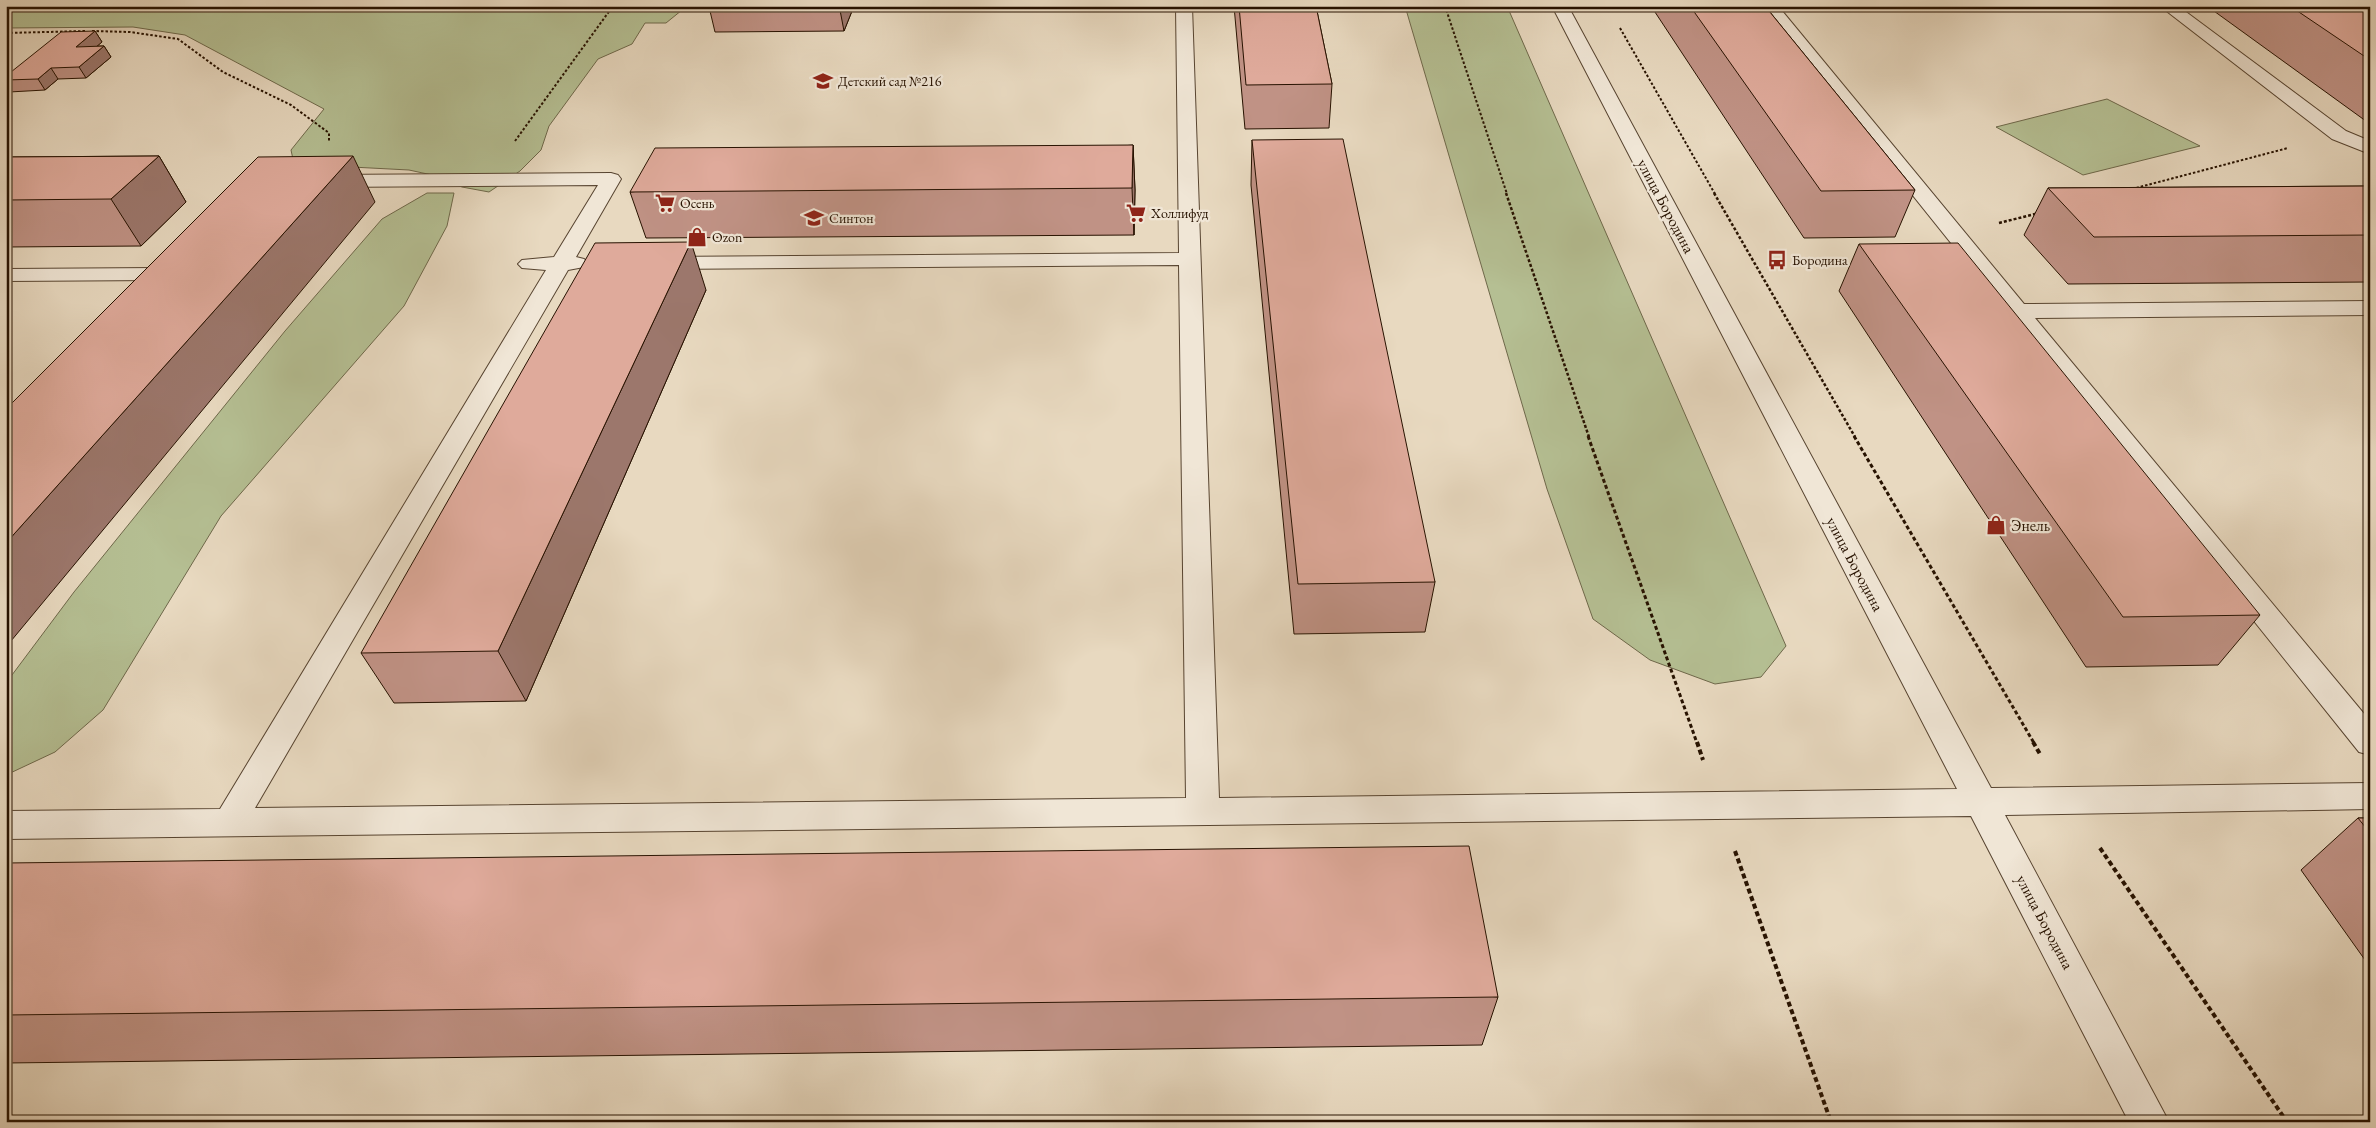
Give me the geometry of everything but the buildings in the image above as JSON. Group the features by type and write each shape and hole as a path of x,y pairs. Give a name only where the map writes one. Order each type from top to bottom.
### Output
{"street":[{"path":"1184,6 1203,812"},
{"name":"улица Бородина","path":"1560,6 2150,1122"},
{"path":"1769,6 2370,743"},
{"path":"2168,6 2339,135 2370,148"},
{"path":"230,822 611,179 320,181"},
{"path":"641,263 1190,258"},
{"path":"529,264 601,263"},
{"path":"6,275 164,267 137,295"},
{"path":"2018,311 2370,308"},
{"path":"6,825 1719,806 2370,796"}],"path":[{"path":"487,180 613,6"},
{"path":"1445,6 1565,371 1831,1122"},
{"path":"1617,22 1784,314 2068,800 2287,1122"},
{"path":"6,32 130,32 178,39 223,72 291,105 329,134 320,181"},
{"path":"2128,190 2339,135"},
{"path":"1994,224 2042,212"}],"green space":[{"path":"15,6 687,6 666,23 645,23 632,44 598,59 549,126 541,150 520,171 489,192 462,187 432,175 409,170 294,164 291,150 324,109 185,35 133,27 6,28 6,12"},
{"path":"1405,6 1507,6 1786,646 1761,677 1715,684 1650,660 1593,619 1547,489"},
{"path":"2107,99 2200,146 2083,175 1996,127"},
{"path":"427,193 454,193 447,226 404,306 221,516 103,710 55,752 6,775 6,683 74,592 285,331 382,219"}],"place":[{"name":"Детский сад №216","path":"823,81"},
{"name":"Осень","path":"665,203"},
{"name":"Холлифуд","path":"1136,213"},
{"name":"Синтон","path":"814,218"},
{"name":"Ozon","path":"697,237"},
{"name":"Бородина","path":"1777,260"},
{"name":"Энель","path":"1996,525"}]}
